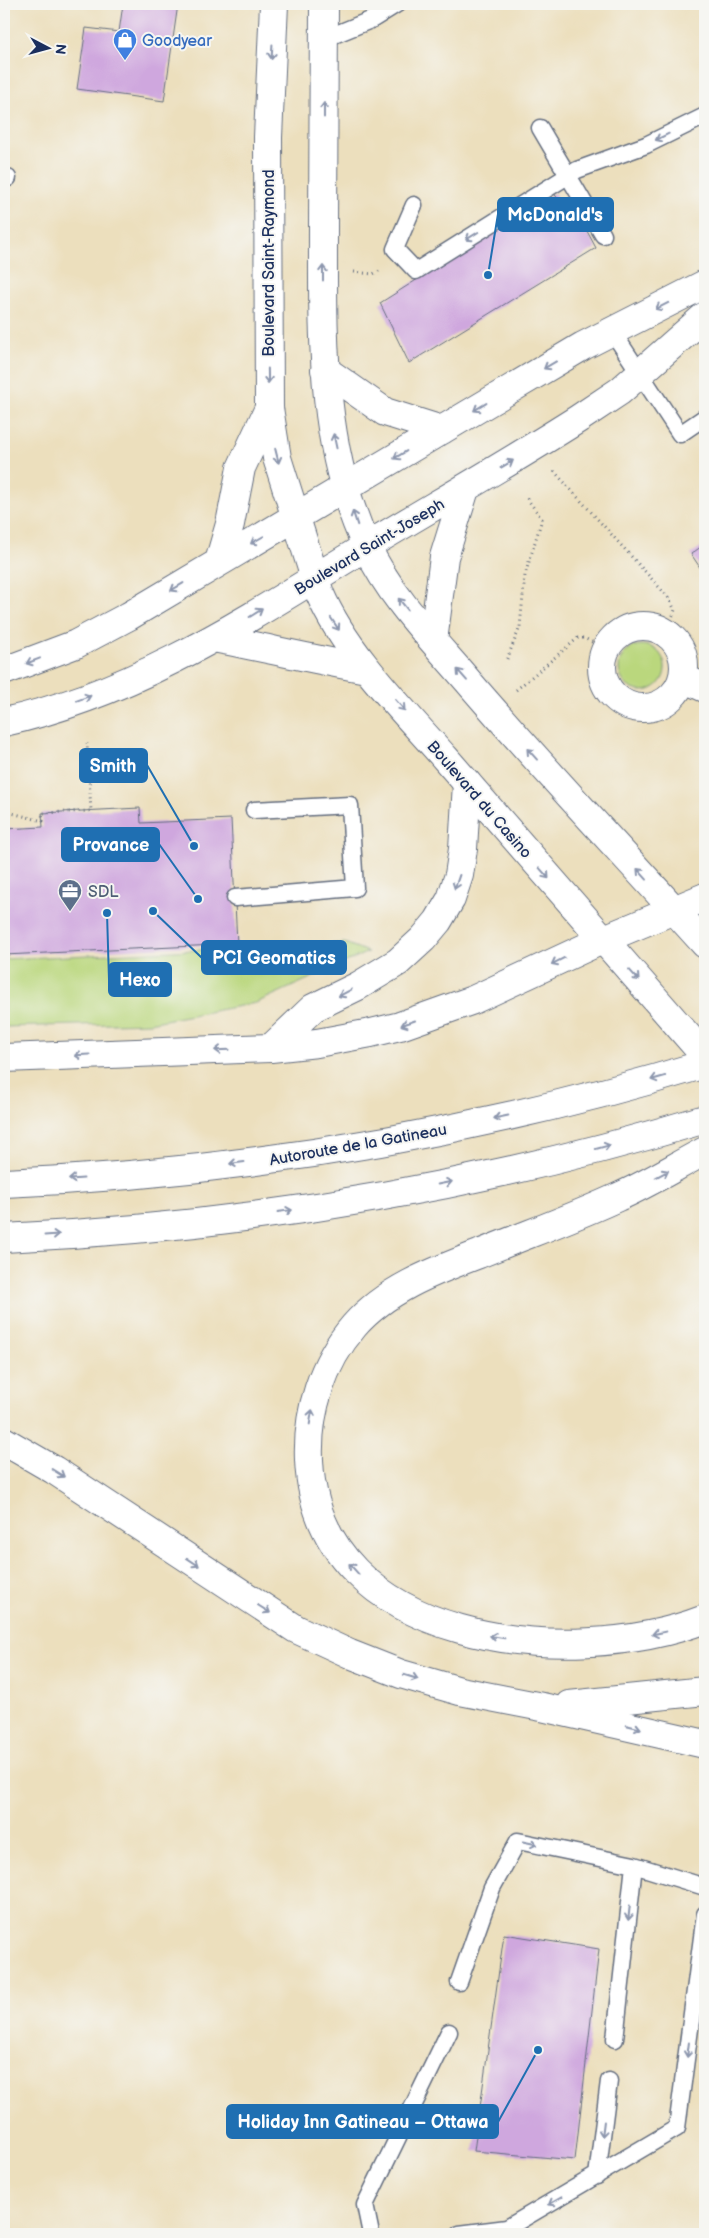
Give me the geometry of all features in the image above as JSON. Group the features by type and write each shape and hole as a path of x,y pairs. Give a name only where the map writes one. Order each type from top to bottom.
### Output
{"main road":[{"name":"Boulevard Saint-Raymond","path":"274,4 268,137 269,408 277,458 295,519"},
{"path":"324,4 322,322 325,370 331,420 346,488 367,546 390,588 497,716 705,944"},
{"path":"4,671 76,644 100,632 295,519 583,346 705,284"},
{"name":"Boulevard Saint-Joseph","path":"4,722 37,714 118,685 177,658 214,638 314,580 578,419 620,391 705,316"},
{"path":"325,370 385,412 442,430"},
{"path":"219,562 230,524 241,468 269,408"},
{"path":"434,641 444,557 465,489"},
{"name":"Boulevard du Casino","path":"295,519 314,580 329,616 367,669 705,1056"},
{"path":"645,626 666,633 681,650 684,664 694,683 676,692 666,702 652,708 630,706 617,699 607,688 602,667 606,649 618,634 631,628 645,626"},
{"path":"214,638 292,653 318,661 367,669"},
{"path":"271,1048 313,1008 358,986 398,962 438,921 459,875 463,848 467,783"},
{"path":"4,1058 271,1048 344,1039 400,1026 482,996 602,940 705,897"},
{"name":"Autoroute de la Gatineau","path":"4,1183 95,1178 196,1168 279,1158 375,1142 546,1107 705,1064"},
{"path":"4,1238 144,1228 322,1206 550,1161 705,1119"},
{"path":"705,1151 619,1197 424,1276 384,1300 354,1326 331,1360 315,1400 308,1444 313,1490 321,1514 340,1551 360,1575 377,1590 414,1613 462,1630 488,1636 514,1640 572,1643 634,1638 662,1633 705,1619"},
{"path":"4,1441 62,1475 230,1587 310,1636 350,1654 401,1674 460,1691 542,1707 705,1744"},
{"path":"542,1707 705,1691"}],"lane":[{"path":"324,39 374,19 397,4"},
{"path":"414,205 395,249 416,271 577,170 646,146 705,116"},
{"path":"540,128 567,177 603,235"},
{"path":"612,331 680,434 705,417"},
{"path":"235,898 355,888 350,805 254,810"},
{"path":"459,1982 492,1888 518,1841 634,1865 705,1887"},
{"path":"615,2039 634,1865"},
{"path":"459,2234 508,2228 677,2128 705,1914"},
{"path":"370,2234 365,2205 449,2032"},
{"path":"597,2176 609,2081"}],"path":[{"path":"346,271 373,274 382,270"},
{"path":"556,474 668,597 675,610 666,633"},
{"path":"507,659 520,627 525,575 542,519 526,497"},
{"path":"526,682 578,638 584,638 606,649"},
{"path":"4,811 43,821 42,813 91,811 87,743"},
{"path":"4,769 9,812"}],"green space":[{"path":"642,645 655,649 661,655 665,668 661,681 655,687 642,691 629,687 623,681 619,668 623,655 629,649"},
{"path":"345,943 368,952 256,1003 149,1023 4,1027 4,959"}],"building":[{"name":"Goodyear","path":"123,4 178,4 164,101 77,89 86,28 119,32"},
{"path":"554,193 573,222 579,216 596,248 409,363 380,303"},
{"path":"705,544 705,575 691,554"},
{"path":"140,808 141,823 231,819 237,944 4,955 4,829 43,827 42,813"},
{"path":"504,1934 599,1949 575,2160 474,2151"}],"place":[{"name":"Goodyear","path":"125,61"},
{"name":"McDonald's","path":"488,275"},
{"name":"Smith","path":"194,846"},
{"name":"Provance","path":"198,899"},
{"name":"PCI Geomatics","path":"153,911"},
{"name":"SDL","path":"70,912"},
{"name":"Hexo","path":"107,913"},
{"name":"Holiday Inn Gatineau – Ottawa","path":"538,2050"}]}
